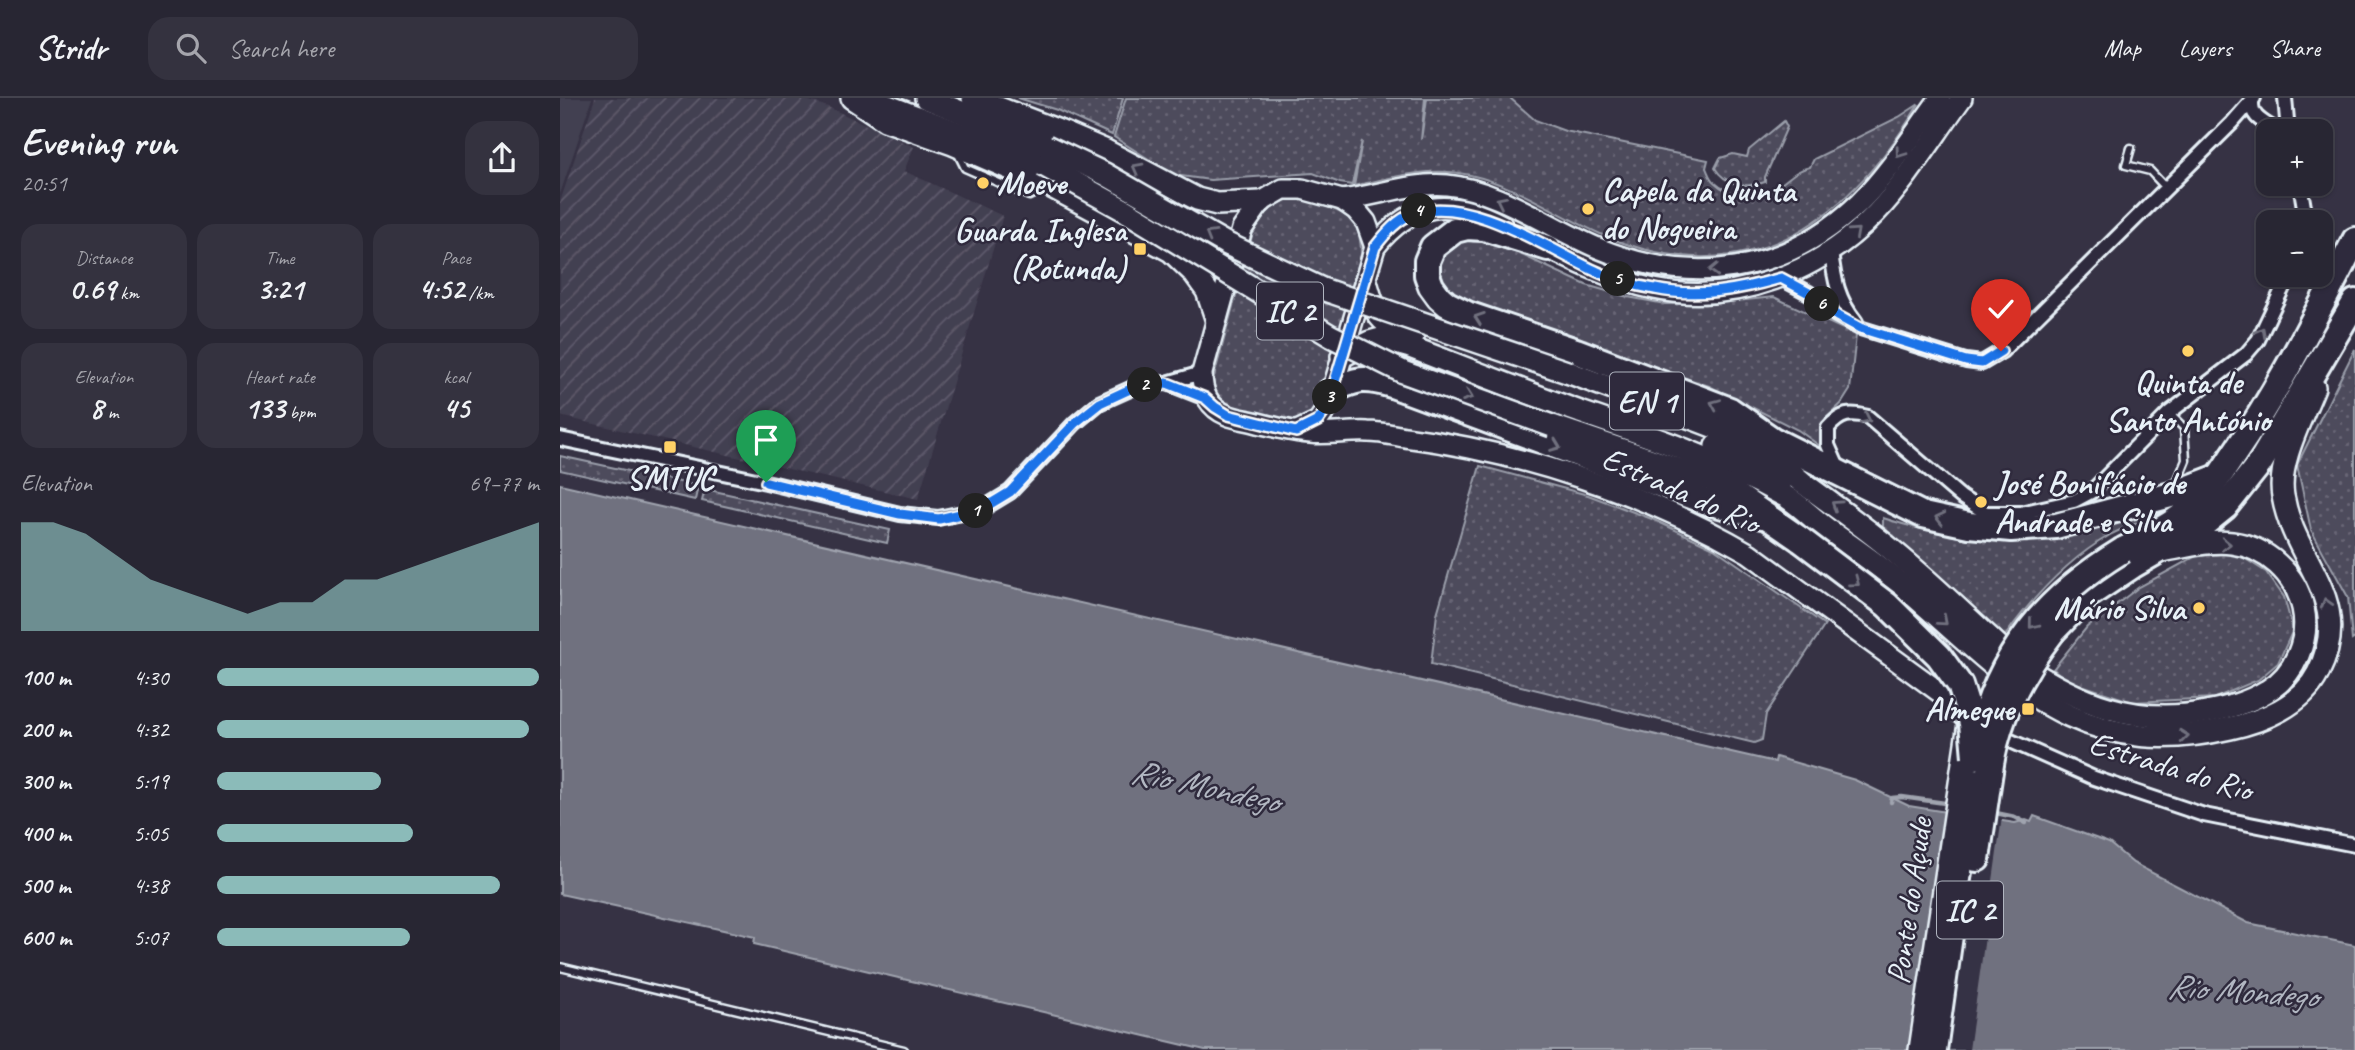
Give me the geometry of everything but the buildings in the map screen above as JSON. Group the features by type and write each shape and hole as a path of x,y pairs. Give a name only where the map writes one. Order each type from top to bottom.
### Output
{"highway":[{"path":"1548,248 1483,228 1467,227 1455,230 1433,247 1427,261 1427,275 1439,297 1467,314 1576,351 1730,410 1773,440 1923,515 1969,525 2011,529 2056,526 2171,495 2218,477"},
{"name":"IC 2","path":"1949,1050 1992,755 2003,719 2023,674 2053,631 2150,536 2192,508 2218,477 2257,420 2355,240"},
{"name":"IC 2","path":"1934,1050 1968,759 1996,684 2020,640 2046,609 2075,581 2127,558 2158,551 2204,524 2225,507 2260,463 2355,302"},
{"path":"1330,397 1350,382 1367,378 1704,501 1808,530 1939,656 1960,685 1972,723 1968,759"},
{"path":"1723,430 1773,440"},
{"path":"1720,484 1763,516"}],"main road":[{"path":"852,98 885,120 953,144 1050,186 1171,251 1208,291 1216,318"},
{"path":"867,98 1045,155"},
{"path":"926,98 1045,155"},
{"path":"973,98 1085,142 1198,199 1217,204 1261,202"},
{"path":"1342,200 1419,185 1465,188 1487,195 1599,248 1630,259 1659,267 1727,270 1779,257 1829,229 1879,181 1940,98"},
{"path":"1296,432 1318,421 1330,397 1375,247 1388,230 1413,213 1451,208 1494,221 1602,274 1655,289 1687,293 1720,292 1752,286 1781,278 1831,251 1875,214 1962,98"},
{"name":"IC 2","path":"1045,155 1105,174 1225,243 1322,289 1570,373"},
{"name":"IC 2","path":"1045,155 1126,211 1331,337 1403,372 1552,426"},
{"path":"1205,398 1202,373 1216,318 1242,229 1261,202 1283,189 1301,189 1342,200 1366,222 1375,247"},
{"path":"1366,281 1376,313 1393,328 1712,444 1768,471 1801,481"},
{"path":"1342,356 1381,339 1410,347 1712,460 1788,498 1808,530"},
{"path":"1720,484 1759,497 1808,530 1892,576 2010,681 2034,697 2083,722 2109,731 2148,737 2176,737 2214,732 2247,724 2290,704 2317,676 2330,638 2328,607 2320,583 2289,517 2283,494 2283,474 2293,439 2328,350"},
{"name":"EN 1","path":"1570,373 1723,430"},
{"name":"Estrada do Rio","path":"1330,397 1353,425 1368,432"},
{"name":"Estrada do Rio","path":"1205,398 1228,415 1296,432 1368,432 1485,451 1594,483 1659,507 1749,553 1945,696 1969,723"},
{"name":"EN 1","path":"1552,426 1720,484"},
{"path":"1723,430 1774,458 1801,481 1850,515 2017,662 2082,699 2119,711 2179,717 2227,708 2256,698 2283,680 2297,656 2305,624 2298,590 2288,575 2265,555 2252,548 2231,543 2201,544 2158,551"},
{"name":"Ponte do Açude","path":"1919,1050 1968,759 1969,723"}],"street":[{"path":"2280,119 2287,108 2285,98"},
{"path":"1781,278 1809,293 1836,315 1860,328 1966,361 1982,363 2001,351 2253,100"},
{"path":"2253,100 2253,113 2261,119"},
{"path":"2285,113 2286,119"},
{"path":"2232,123 2256,124"},
{"path":"1831,251 1834,279 1843,306 1860,328"},
{"path":"1841,473 1828,445 1828,428 1838,417 1851,412 1868,417 1961,497 1986,513 2020,513 2074,501 2091,492 2168,413 2246,354 2258,340 2282,287"},
{"path":"560,439 766,482 900,514 939,519 982,509 1010,492 1075,423 1100,403 1139,385 1167,383 1202,373"},
{"path":"1167,383 1205,398"},
{"name":"Estrada do Rio","path":"1969,723 2094,778 2204,815 2355,845"}],"lane":[{"path":"2131,148 2126,165 2150,171 2166,188"},
{"path":"2168,413 2184,428 2186,460 2171,495"},
{"path":"560,967 904,1050"}],"shaded area":[{"path":"560,98 592,98 560,194"},
{"path":"595,98 800,98 828,107 914,147 904,171 1003,216 918,499 560,416 560,202"},
{"path":"1018,98 1123,98 1112,135 1057,110"},
{"path":"1126,98 1425,98 1421,140 1427,98 1510,98 1535,120 1565,131 1708,160 1706,168 1713,181 1728,191 1745,194 1762,193 1777,187 1796,173 1810,167 1814,159 1899,117 1919,104 1890,147 1859,184 1825,214 1788,237 1748,252 1704,257 1656,252 1605,236 1504,186 1470,175 1426,172 1354,186 1362,141 1352,185 1313,173 1210,180 1174,175 1114,137"},
{"path":"1784,121 1787,127 1765,182 1737,184 1719,174 1715,168 1720,158 1733,154 1747,157 1749,150"},
{"path":"1289,199 1323,205 1341,213 1356,228 1361,243 1361,254 1321,399 1309,416 1296,422 1261,416 1228,403 1218,395 1213,380 1252,236 1266,213"},
{"path":"1454,240 1483,242 1520,254 1586,285 1665,304 1708,304 1774,297 1856,335 1850,390 1841,404 1825,419 1820,430 1820,446 1798,430 1709,386 1467,304 1447,292 1437,274 1440,254"},
{"path":"2355,349 2355,638 2352,640 2348,597 2311,530 2297,465"},
{"path":"560,456 698,486 695,500 560,470"},
{"path":"1480,466 1588,495 1652,519 1714,548 1825,625 1766,714 1762,740 1754,743 1431,664 1437,614"},
{"path":"705,489 890,530 887,543 702,501"},
{"path":"2153,510 2156,516 2110,535 2079,556 2039,593 2005,636 1883,527 1883,518 1922,529 1982,540 2043,540 2071,535"},
{"path":"2236,553 2266,572 2284,597 2293,630 2278,663 2258,680 2215,698 2133,702 2069,681 2053,669 2087,627 2139,587 2196,556"}],"water":[{"name":"Rio Mondego","path":"560,484 1775,762 1776,757 1855,780 1909,806 2015,823 2026,820 2031,822 2034,816 2109,843 2133,863 2248,923 2355,945 2355,1050 1205,1050 754,944 755,937 560,894"}],"pier":[{"path":"1944,808 2002,817 1969,1050 1908,1050"}],"waterway":[{"path":"1891,802 1892,798 1902,797 1952,804"},
{"path":"1991,812 2015,817 2026,823"}],"place":[{"name":"Moeve","path":"983,183"},
{"name":"Capela da Quinta do Nogueira","path":"1588,209"},
{"name":"Guarda Inglesa (Rotunda)","path":"1140,249"},
{"name":"Quinta de Santo António","path":"2188,351"},
{"name":"SMTUC","path":"670,447"},
{"name":"José Bonifácio de Andrade e Silva","path":"1981,502"},
{"name":"Mário Silva","path":"2199,608"},
{"name":"Almegue","path":"2028,709"}],"route":[{"path":"766,482 900,514 939,519 982,509 1010,492 1075,423 1100,403 1139,385 1167,383 1205,398 1228,415 1296,432 1318,421 1327,408 1375,247 1388,230 1401,220 1413,213 1429,209 1451,208 1494,221 1602,274 1655,289 1687,293 1720,292 1781,278 1809,293 1836,315 1860,328 1966,361 1982,363 2001,351"}]}
